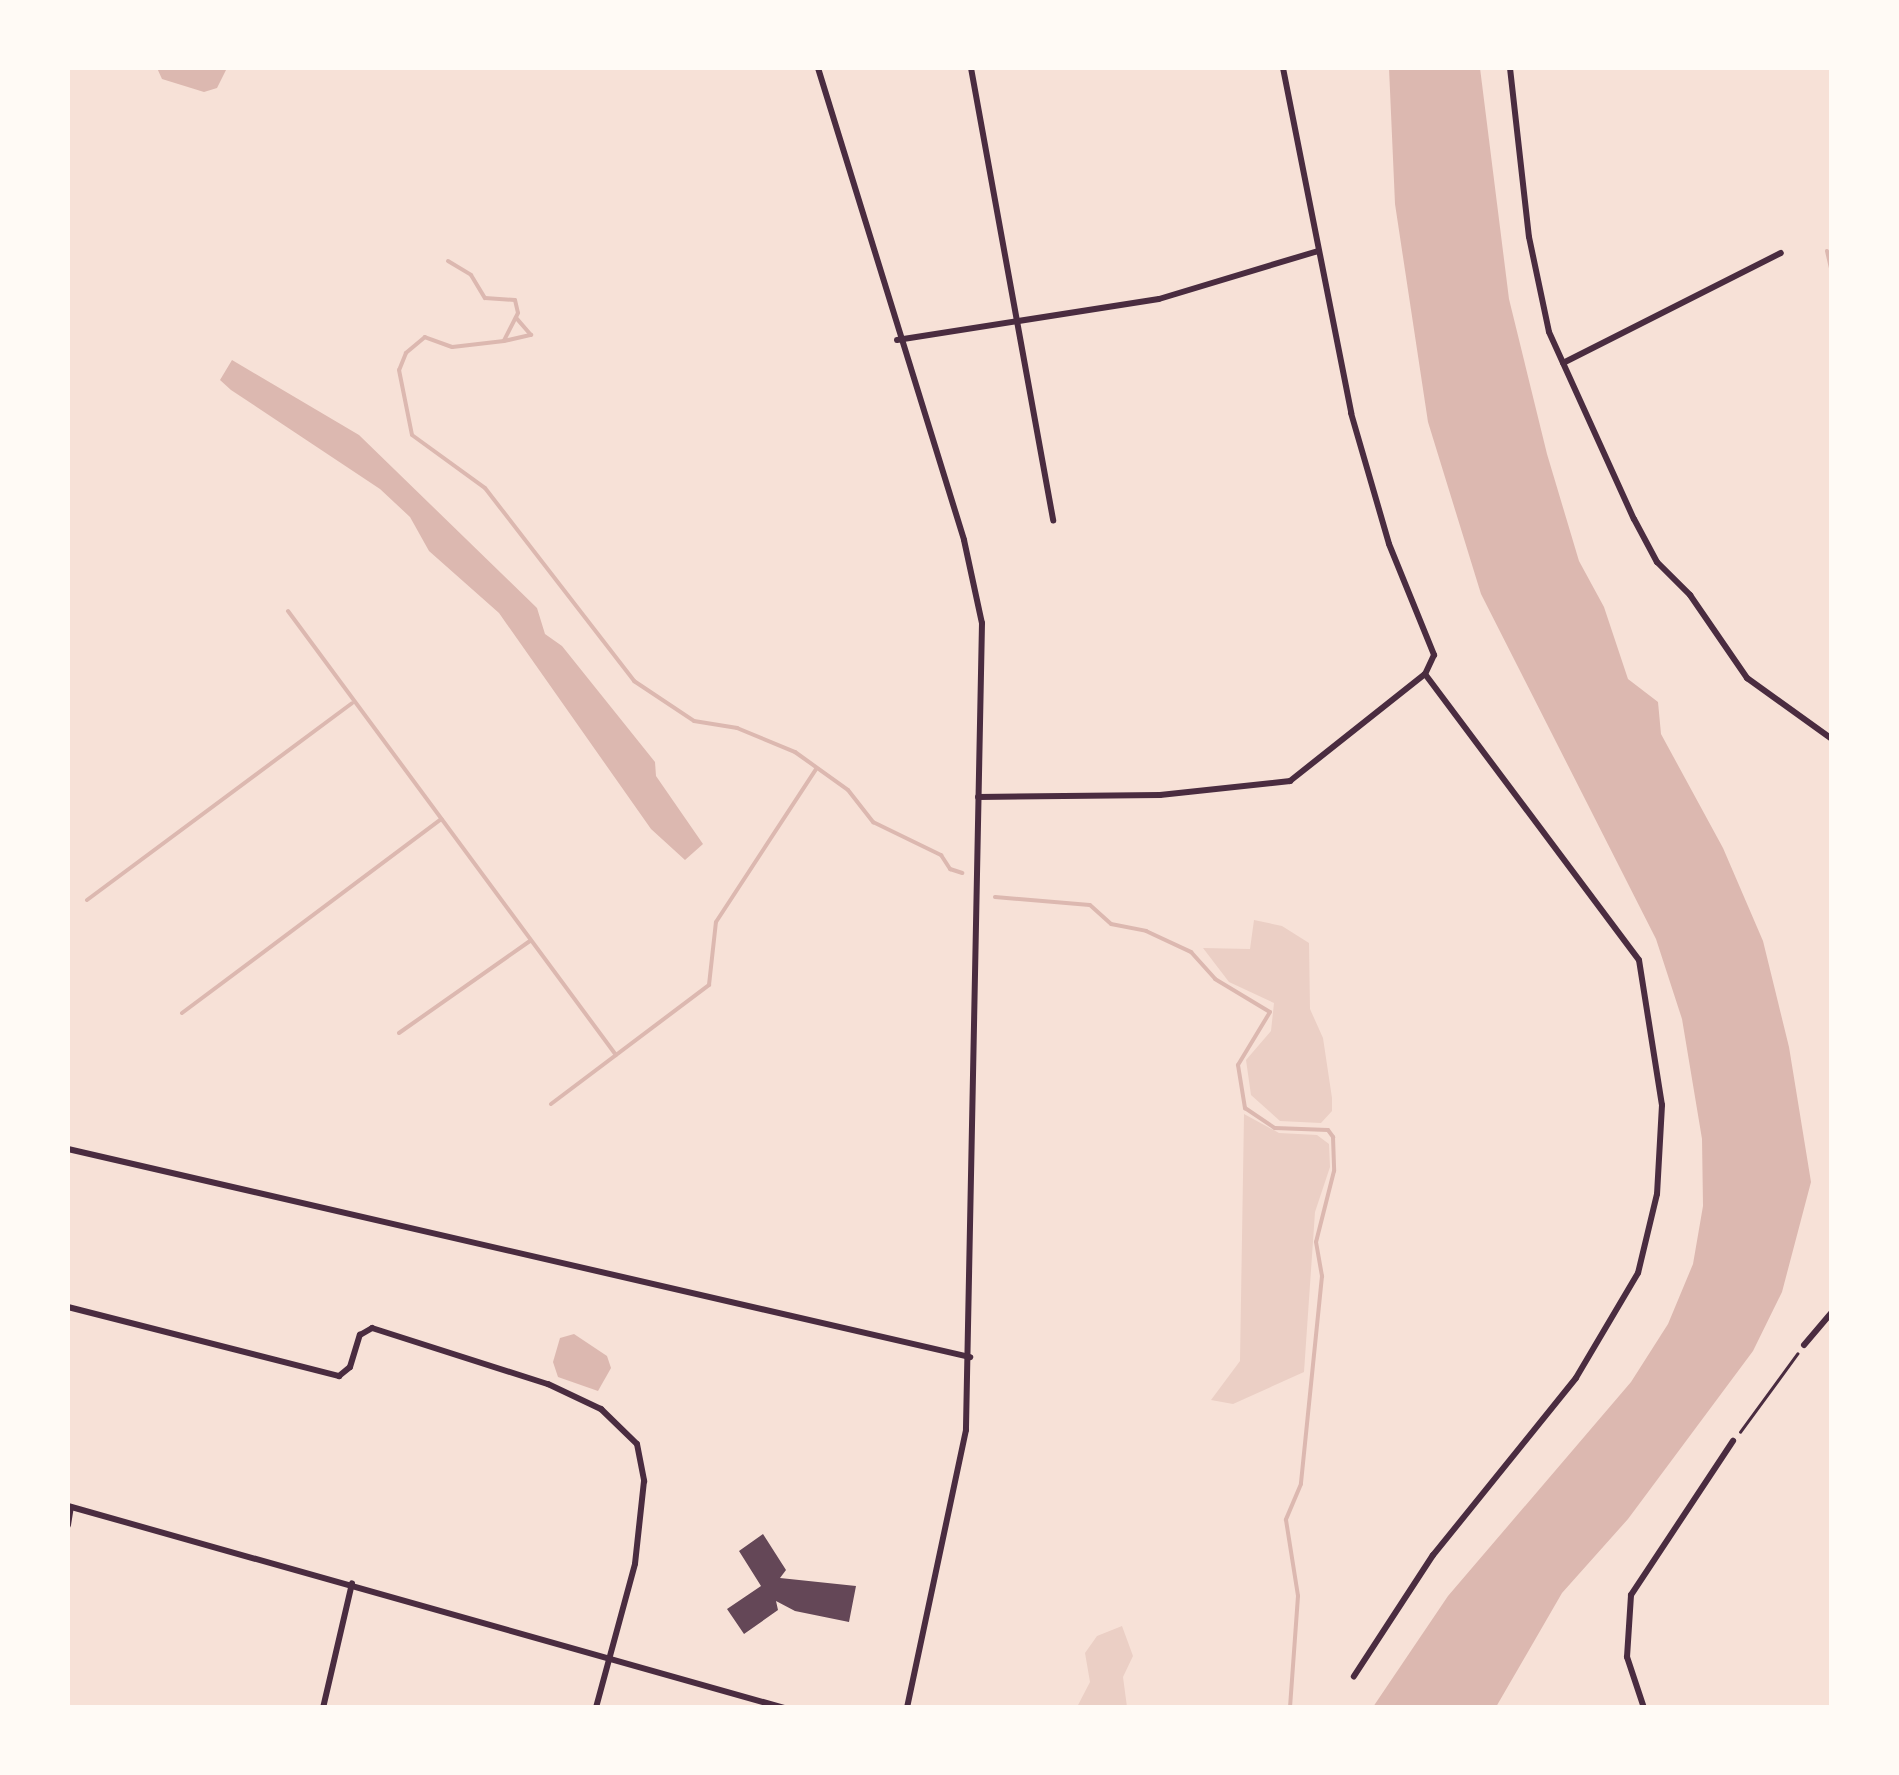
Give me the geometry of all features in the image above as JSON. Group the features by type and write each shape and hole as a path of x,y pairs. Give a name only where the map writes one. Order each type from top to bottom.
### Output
{"street":[{"path":"818,68 897,340 977,589 982,622 970,1357 960,1474 907,1708"},
{"path":"970,68 1053,520"},
{"path":"978,797 1160,795 1290,780 1425,674 1434,655 1390,544 1356,429 1283,68"},
{"path":"1510,68 1529,237 1549,332 1657,562 1690,594 1747,678 1832,739"},
{"path":"897,340 1017,318 1159,300 1318,251"},
{"path":"1563,363 1781,253"},
{"path":"1354,1676 1433,1555 1495,1484 1599,1344 1638,1273 1657,1194 1662,1104 1639,960 1425,674"},
{"path":"68,1149 970,1357"},
{"path":"68,1307 338,1376 350,1368 360,1335 372,1328 584,1398 637,1444 644,1481 635,1564 596,1708"},
{"path":"1804,1345 1832,1312"},
{"path":"1644,1708 1627,1657 1631,1595 1733,1441"},
{"path":"68,1524 70,1506 784,1708"},
{"path":"323,1708 352,1584"}],"path":[{"path":"1733,1441 1804,1345"}],"shaded area":[{"path":"157,68 227,68 217,88 204,92 162,79"},
{"path":"1389,68 1480,68 1509,299 1547,454 1579,561 1604,607 1628,679 1658,702 1661,734 1723,848 1763,941 1789,1047 1811,1182 1782,1292 1753,1351 1628,1519 1562,1593 1496,1707 1373,1707 1448,1596 1631,1382 1668,1324 1693,1264 1703,1206 1702,1139 1682,1019 1656,939 1481,594 1428,422 1395,204"},
{"path":"232,360 359,435 537,608 545,634 562,646 655,762 656,776 703,844 685,860 651,829 499,613 429,551 410,517 380,489 220,380"},
{"path":"1254,920 1282,926 1309,943 1310,1009 1323,1038 1332,1098 1332,1111 1321,1123 1280,1121 1251,1095 1246,1060 1271,1031 1274,1003 1229,982 1203,948 1250,949"},
{"path":"1244,1114 1279,1133 1317,1135 1329,1144 1330,1167 1315,1212 1304,1372 1233,1404 1211,1400 1240,1361"},
{"path":"574,1334 607,1356 611,1368 598,1391 558,1377 553,1362 560,1338"},
{"path":"1122,1626 1133,1656 1123,1677 1127,1707 1077,1707 1090,1682 1085,1653 1097,1636"}],"building":[{"path":"763,1534 786,1570 780,1578 856,1586 849,1622 795,1611 776,1601 778,1610 744,1634 727,1609 761,1586 739,1551"}],"waterway":[{"path":"1827,251 1832,273"},
{"path":"448,261 471,275 485,298 515,300 518,313 504,341 452,347 425,337 406,353 399,370 412,435 485,488 634,681 694,721 737,728 795,752 848,790 873,822 941,855 950,869 962,873"},
{"path":"504,341 531,335 516,318"},
{"path":"288,611 616,1055"},
{"path":"87,900 352,703"},
{"path":"551,1104 709,985 716,922 816,769"},
{"path":"182,1013 441,819"},
{"path":"995,897 1090,905 1111,924 1146,931 1191,952 1215,979 1270,1012 1238,1065 1245,1108 1275,1128 1328,1130 1333,1137 1334,1171 1316,1242 1322,1276 1301,1484 1286,1520 1298,1596 1290,1708"},
{"path":"399,1033 530,941"}]}
